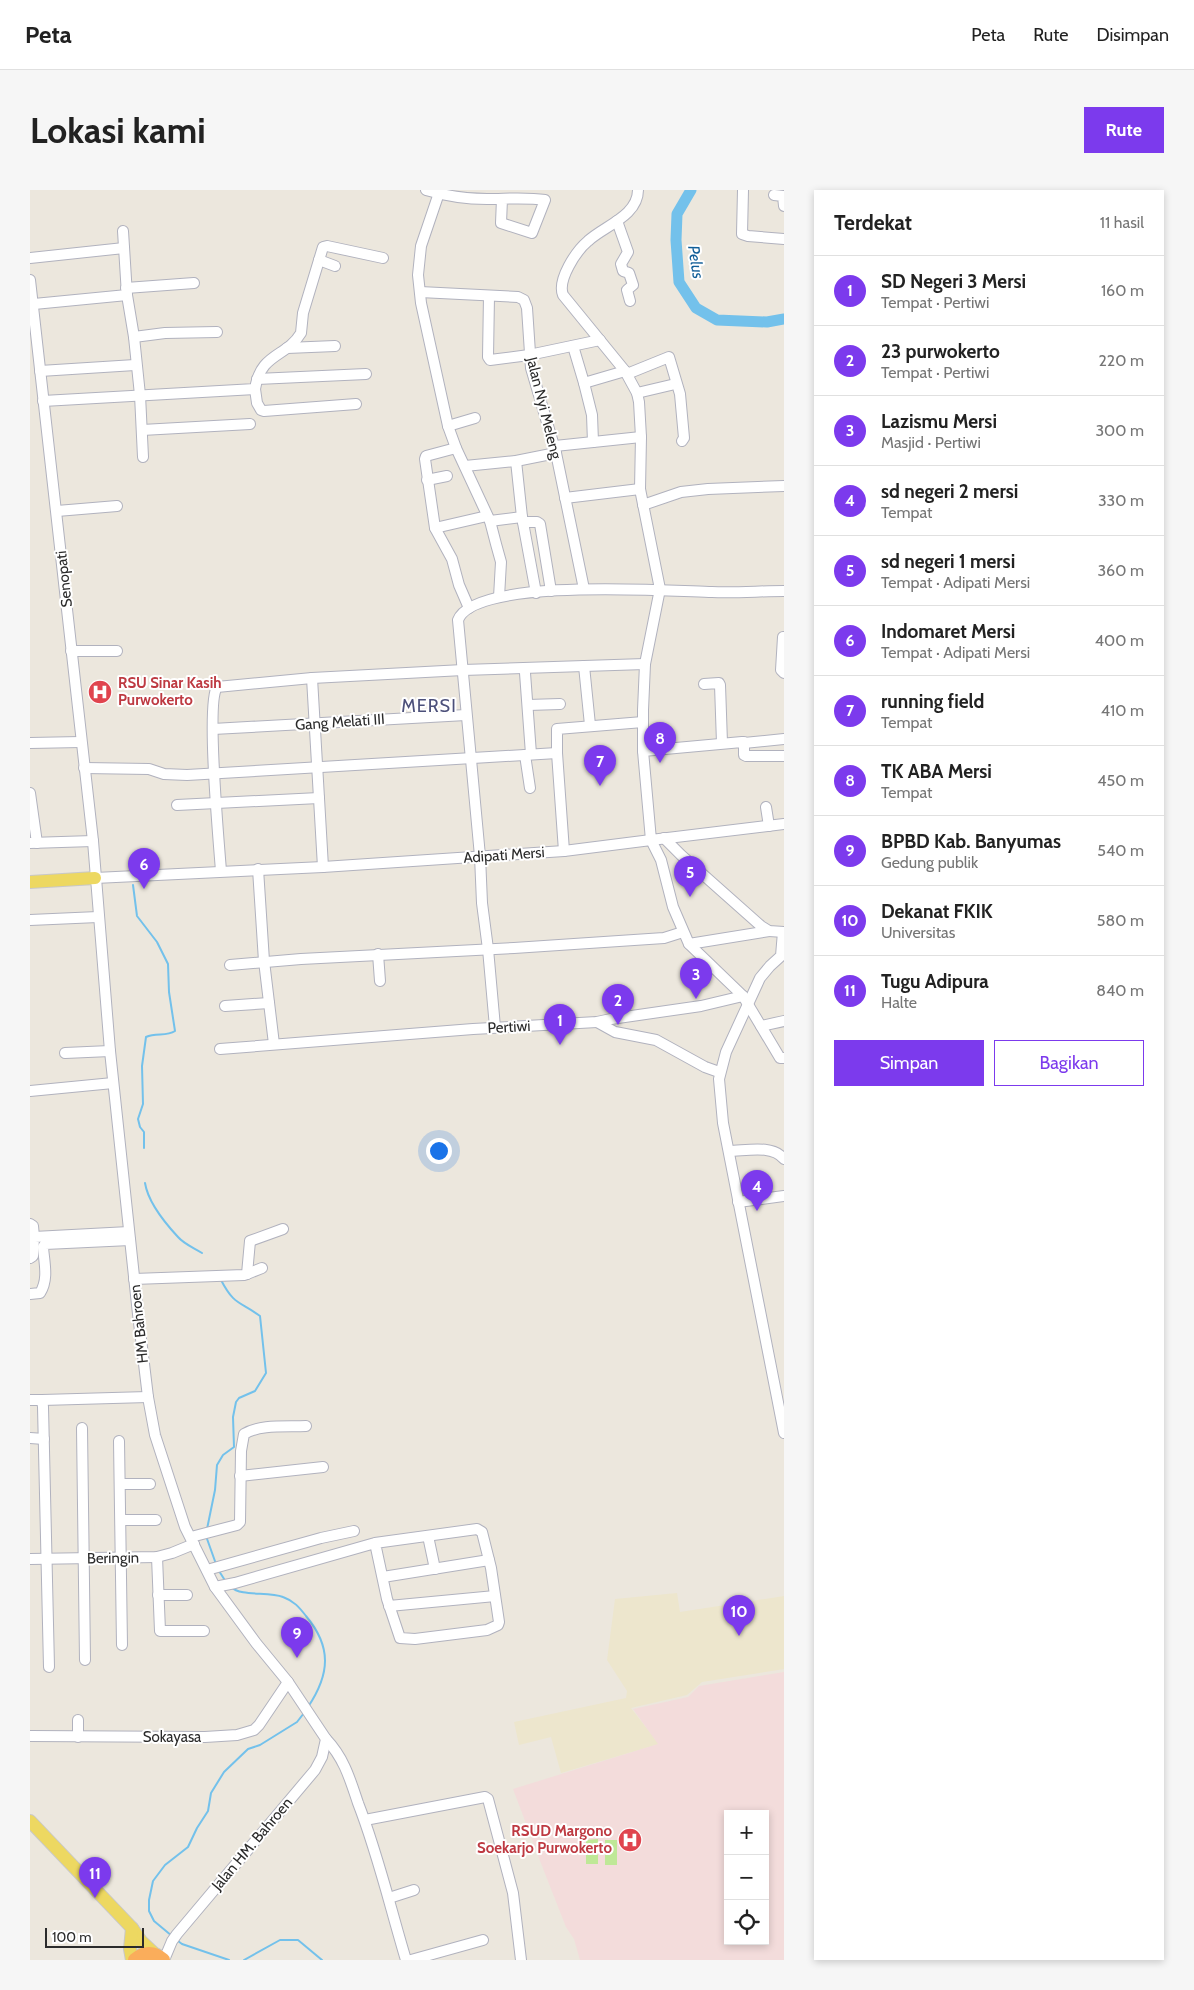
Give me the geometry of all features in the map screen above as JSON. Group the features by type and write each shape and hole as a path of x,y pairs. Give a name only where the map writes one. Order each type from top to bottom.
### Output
{"highway":[{"path":"133,1960 146,1954 162,1959"}],"main road":[{"path":"30,882 95,878"},
{"path":"30,1821 132,1928 141,1941 162,1959"},
{"path":"132,1928 130,1949 133,1960"}],"street":[{"path":"426,190 476,199 502,199 545,200 532,233 501,223 502,199"},
{"path":"638,190 632,208 617,221 586,242 565,274 561,285 563,295 595,341 623,372 637,393 636,490 644,505 656,589 640,664 639,723 643,751 645,841 661,860 678,934 690,944 742,1000 783,1060"},
{"path":"743,190 742,234 748,236 784,237"},
{"path":"440,192 421,246 418,275 420,292 436,376 448,426 456,448 489,519 501,562 499,597"},
{"path":"774,195 783,196 784,206"},
{"path":"617,221 628,252 621,262 621,266 623,271 629,273 633,283 627,290 630,301"},
{"path":"123,231 127,292 140,395 143,457"},
{"path":"356,404 264,411 261,410 257,403 256,384 270,358 287,348 302,333 303,313 323,247 383,258"},
{"path":"30,258 124,248"},
{"path":"319,260 335,266"},
{"name":"Senopati","path":"30,280 93,841 95,878"},
{"path":"34,304 194,283"},
{"name":"Jalan Nyi Meleng","path":"420,292 518,296 524,300 527,308 529,355 534,379 556,449 584,589"},
{"path":"489,296 488,359 495,360 529,355 595,341"},
{"path":"134,336 216,332"},
{"path":"287,348 335,346"},
{"path":"573,346 592,415 593,442"},
{"path":"584,383 668,357 680,394 684,438 682,442"},
{"path":"40,372 135,365"},
{"path":"43,401 140,395 366,374"},
{"path":"637,393 671,385"},
{"path":"448,426 475,418"},
{"path":"142,430 250,424"},
{"path":"465,466 516,460 556,449 593,442 638,438"},
{"path":"456,448 425,457 427,480 436,528 452,559 459,585 469,608"},
{"path":"516,460 523,519 536,593"},
{"path":"427,480 447,476"},
{"path":"644,505 681,492 784,486"},
{"path":"565,498 636,490"},
{"path":"57,511 117,506"},
{"path":"436,528 489,519 523,519 537,522 540,524 551,591"},
{"path":"495,1027 466,715 458,620 460,615 469,608 499,597 551,591 656,589 719,592 784,591"},
{"path":"783,637 781,670 784,673"},
{"path":"71,651 117,651"},
{"path":"221,871 213,729 214,692 217,687 312,678 463,670 640,664"},
{"path":"584,666 590,725"},
{"path":"525,673 528,705 530,788"},
{"path":"312,678 323,868"},
{"path":"704,684 720,685 722,744"},
{"path":"528,705 560,704"},
{"name":"Gang Melati III","path":"213,729 466,715"},
{"path":"564,851 557,753 558,729 590,725 639,723"},
{"path":"643,751 784,739"},
{"path":"30,742 81,742"},
{"path":"744,743 744,755 746,756 784,756"},
{"path":"84,768 149,769 170,775 215,774 557,753"},
{"path":"30,793 34,843 93,841"},
{"path":"177,805 319,798"},
{"path":"766,807 770,826"},
{"name":"Adipati Mersi","path":"95,878 258,869 323,868 564,851 784,824"},
{"path":"664,838 769,931"},
{"path":"258,869 264,961 274,1044"},
{"name":"HM Bahroen","path":"95,878 110,1052 134,1279 148,1397 155,1435 182,1518 218,1586 256,1643 302,1701 326,1739"},
{"path":"30,920 98,917"},
{"path":"690,944 769,931 784,932 781,956 770,966 742,1000 741,1018 719,1072 718,1079 723,1123 784,1433"},
{"path":"230,965 264,961 488,949 678,934"},
{"path":"378,954 380,981"},
{"name":"Pertiwi","path":"220,1049 495,1027 596,1022 611,1018 742,1000"},
{"path":"225,1006 269,1002"},
{"path":"761,1026 784,1021"},
{"path":"596,1022 615,1032 656,1040 701,1065 719,1072"},
{"path":"65,1053 110,1052"},
{"path":"30,1091 114,1083"},
{"path":"729,1151 776,1151 784,1158"},
{"path":"738,1202 784,1196"},
{"path":"30,1224 33,1226 34,1237 33,1256 30,1258"},
{"path":"247,1274 250,1241 283,1228"},
{"path":"34,1237 130,1236"},
{"path":"30,1294 40,1293 44,1284 46,1275 44,1247 46,1243 130,1236"},
{"path":"134,1279 238,1276 262,1268"},
{"path":"30,1400 148,1397"},
{"path":"42,1400 49,1668"},
{"path":"306,1426 259,1429 248,1431 244,1434 241,1446 240,1476 323,1468"},
{"path":"82,1428 85,1660"},
{"path":"30,1438 44,1438"},
{"path":"119,1441 122,1520 122,1645"},
{"name":"Beringin","path":"30,1559 157,1557 172,1553 194,1539 237,1525 240,1522 240,1476"},
{"path":"120,1484 150,1484"},
{"path":"122,1520 156,1520"},
{"path":"218,1586 235,1584 375,1544 477,1529 482,1532 489,1560 498,1626 415,1639 400,1638 389,1606 375,1544"},
{"path":"210,1570 321,1538 354,1532"},
{"path":"428,1536 436,1569"},
{"path":"157,1557 160,1632 204,1631"},
{"path":"383,1577 489,1560"},
{"path":"158,1595 186,1595"},
{"path":"389,1606 495,1596"},
{"name":"Sokayasa","path":"30,1736 78,1738 237,1735 254,1730 259,1725 288,1682"},
{"path":"78,1720 78,1738"},
{"path":"326,1739 336,1750 346,1767 365,1820 406,1960"},
{"name":"Jalan HM. Bahroen","path":"162,1959 174,1938 314,1770 322,1757 326,1739"},
{"path":"365,1820 485,1797 488,1799 512,1893 521,1960"},
{"path":"389,1898 414,1890"},
{"path":"411,1960 483,1940"}],"shaded area":[{"path":"677,1593 680,1612 784,1596 784,1669 702,1682 687,1695 631,1708 659,1744 561,1773 551,1737 519,1745 514,1722 626,1698 627,1691 607,1660 615,1599"},
{"name":"RSUD Margono Soekarjo Purwokerto","path":"784,1672 784,1960 580,1960 574,1939 566,1927 513,1789 658,1744 633,1709 688,1697 699,1686"}],"green space":[{"path":"598,1839 598,1864 586,1864 586,1840"},
{"path":"605,1840 617,1840 617,1865 605,1865"}],"waterway":[{"name":"Pelus","path":"691,190 677,214 676,240 679,282 696,308 717,320 767,322 784,319"},
{"path":"133,885 137,916 157,942 168,964 169,992 175,1031 168,1034 146,1037 142,1066 143,1104 138,1119 140,1127 144,1132 144,1148"},
{"path":"145,1183 153,1205 168,1225 183,1242 202,1253"},
{"path":"207,1529 215,1490 217,1465 223,1455 234,1447 233,1417 236,1402 239,1398 255,1391 266,1373 260,1316 237,1302 221,1280"},
{"path":"206,1536 216,1564"},
{"path":"219,1571 226,1582"},
{"path":"231,1587 241,1592 277,1595 287,1599 299,1607 314,1627 324,1650 325,1661 321,1683 308,1707"},
{"path":"172,1936 154,1921 149,1911 153,1881 165,1865 188,1847 208,1811 211,1793 224,1772 248,1749 260,1745 297,1722 304,1713"},
{"path":"244,1960 280,1940 298,1940 322,1960"},
{"path":"178,1941 229,1960"}],"place":[{"name":"RSU Sinar Kasih Purwokerto","path":"100,692"},
{"name":"TK ABA Mersi","path":"660,763"},
{"name":"running field","path":"600,786"},
{"name":"Indomaret Mersi","path":"144,889"},
{"name":"sd negeri 1 mersi","path":"690,897"},
{"name":"Lazismu Mersi","path":"696,999"},
{"name":"23 purwokerto","path":"618,1025"},
{"name":"SD Negeri 3 Mersi","path":"560,1045"},
{"name":"sd negeri 2 mersi","path":"757,1211"},
{"name":"Dekanat FKIK","path":"739,1636"},
{"name":"BPBD Kab. Banyumas","path":"297,1658"},
{"name":"RSUD Margono Soekarjo Purwokerto","path":"630,1840"},
{"name":"Tugu Adipura","path":"95,1898"}],"district":[{"name":"MERSI","path":"429,706"}]}
